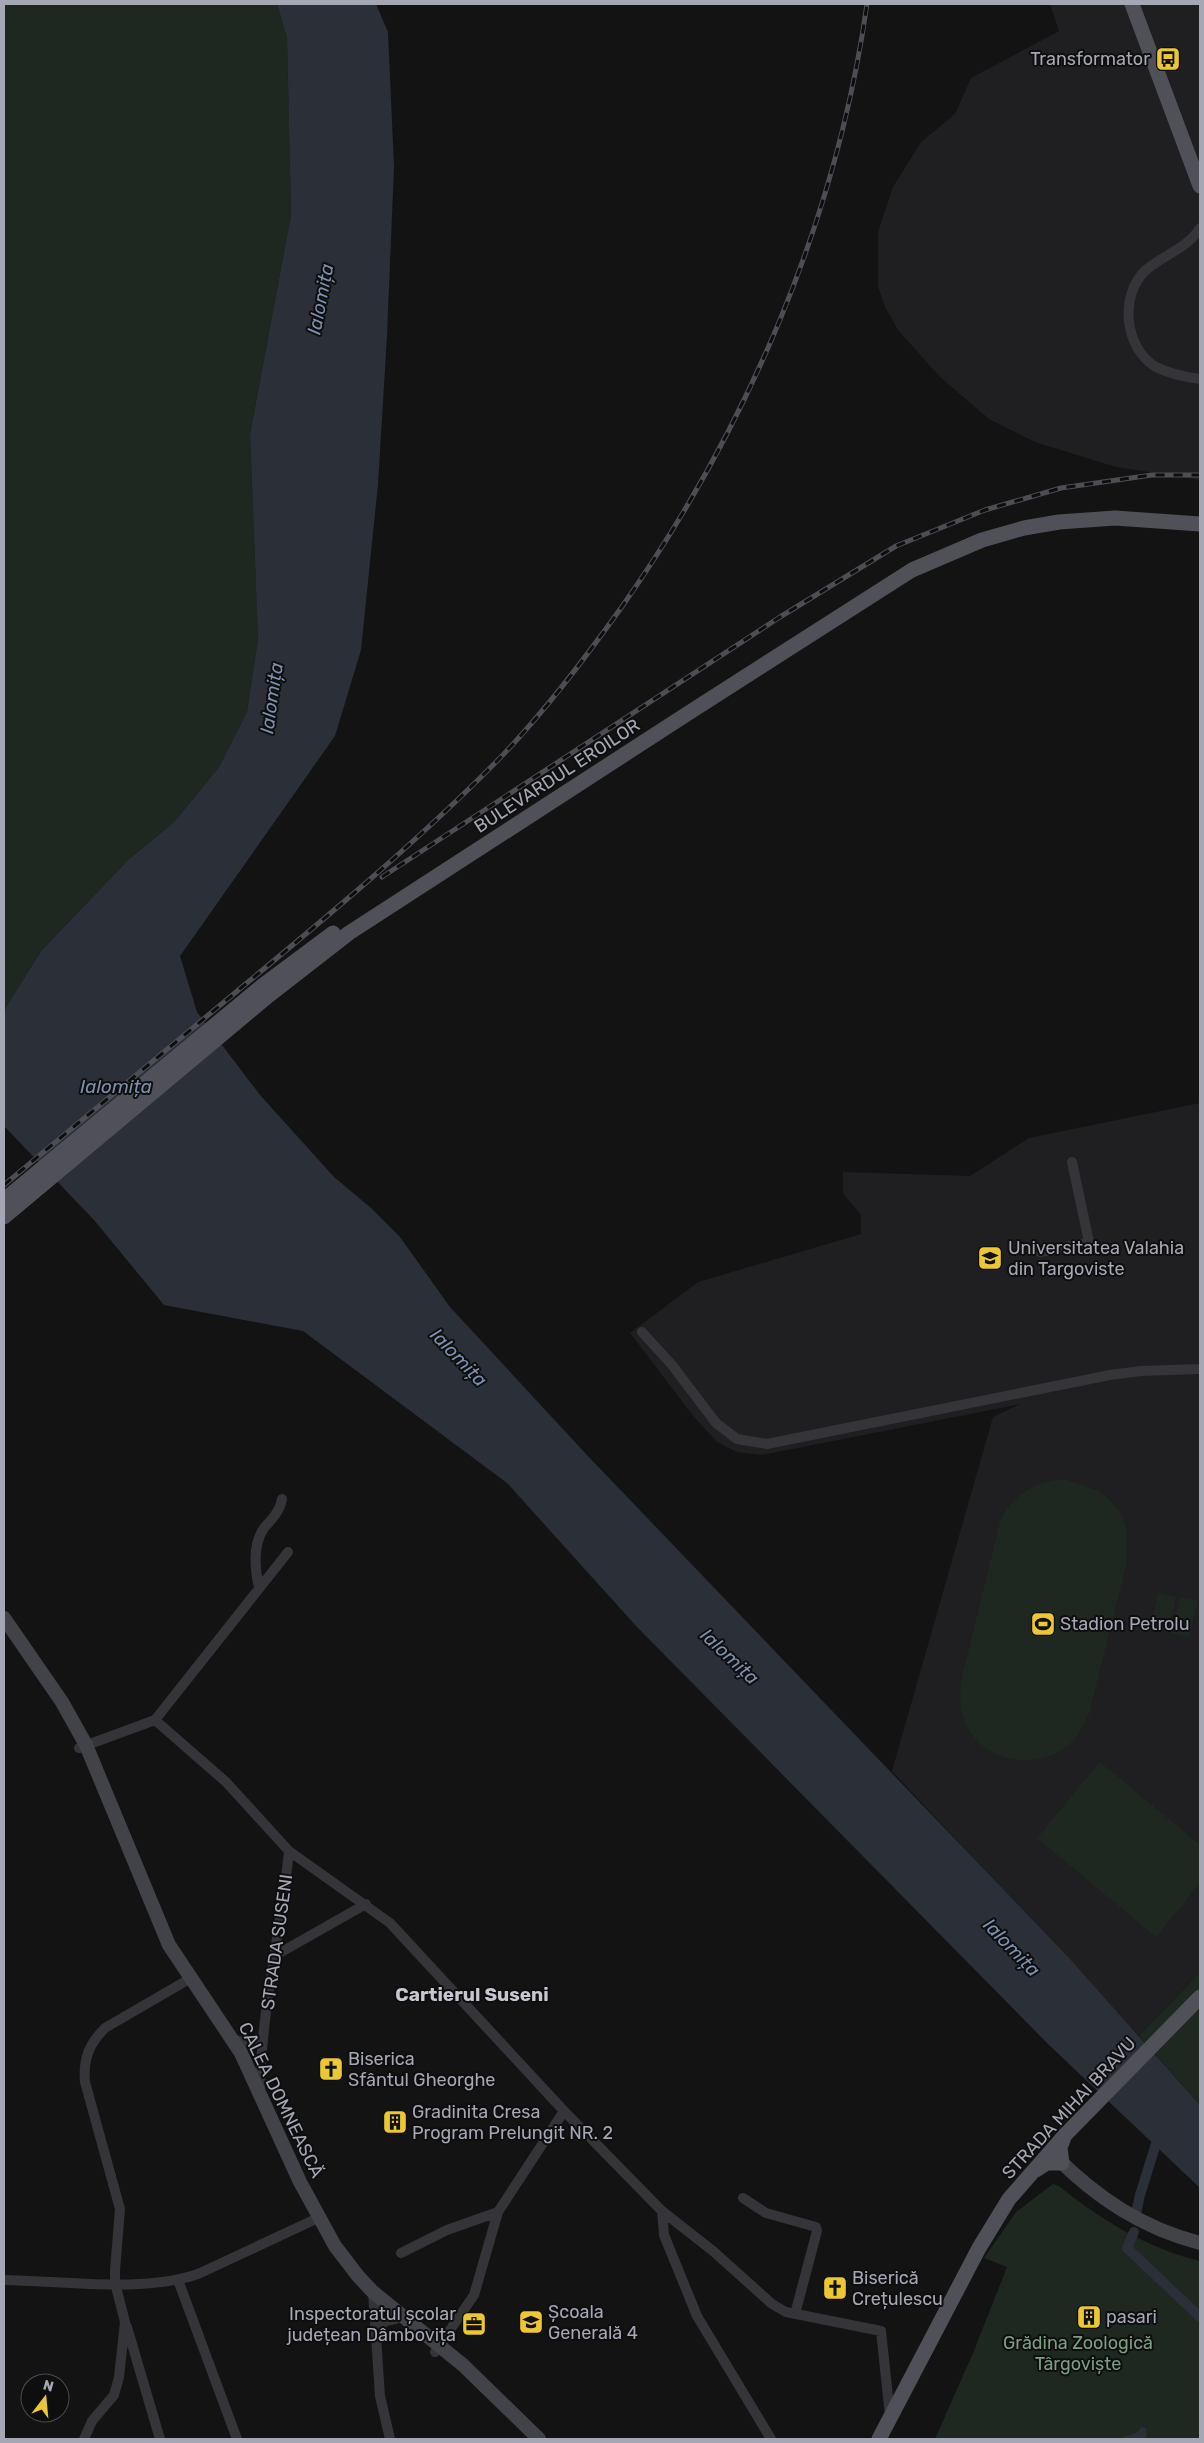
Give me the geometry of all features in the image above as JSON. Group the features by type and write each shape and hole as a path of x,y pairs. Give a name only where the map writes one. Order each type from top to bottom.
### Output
{"main road":[{"path":"1134,6 1200,186"},
{"name":"BULEVARDUL EROILOR","path":"4,1217 265,991 307,950 817,619 909,562 978,532 1021,520 1059,514 1116,510 1200,517"},
{"name":"BULEVARDUL EROILOR","path":"4,1200 265,991 349,933 912,570 982,540 1024,528 1059,522 1115,518 1200,524"},
{"name":"CALEA DOMNEASCĂ","path":"4,1618 62,1702 165,1936 187,1980 260,2092 314,2220"},
{"name":"CALEA DOMNEASCĂ","path":"4,1630 83,1746"},
{"name":"CALEA DOMNEASCĂ","path":"187,1980 234,2040 314,2220 346,2262 373,2297 484,2384 539,2439"},
{"name":"STRADA MIHAI BRAVU","path":"879,2439 979,2248 1003,2208 1025,2178 1050,2151 1200,1997"},
{"path":"1062,2163 1060,2148 1065,2135"},
{"path":"1050,2151 1094,2193 1116,2208 1162,2231 1200,2243"},
{"path":"1025,2178 1047,2163 1062,2163"},
{"path":"373,2297 395,2319 438,2349 529,2439"}],"street":[{"path":"1200,228 1196,240 1157,262 1142,275 1132,291 1129,318 1130,331 1136,343 1144,356 1155,366 1169,373 1200,379"},
{"path":"1040,1252 1088,1242 1072,1162"},
{"path":"642,1332 676,1371 716,1423 737,1439 767,1444 1110,1375 1141,1371 1200,1368"},
{"path":"259,1588 255,1557 258,1537 281,1507 282,1499"},
{"path":"83,1746 155,1720 288,1552"},
{"path":"155,1720 226,1782 289,1850 390,1923 564,2111 662,2211 713,2251 772,2304 795,2314 881,2331 890,2417"},
{"name":"STRADA SUSENI","path":"260,2092 262,2040 276,1955 289,1850"},
{"path":"276,1955 366,1904"},
{"path":"160,2439 125,2322 116,2283 115,2259 120,2209 85,2082 86,2058 92,2043 105,2028 187,1980"},
{"path":"234,2040 249,2043 262,2040"},
{"path":"245,2067 260,2058"},
{"path":"438,2349 474,2295 498,2212 564,2111"},
{"path":"743,2198 766,2213 816,2227 817,2231 795,2314"},
{"path":"662,2211 664,2235 697,2316 771,2439"},
{"path":"401,2253 447,2230 498,2212"},
{"path":"4,2280 146,2284 178,2280 198,2274 314,2220"},
{"path":"178,2280 237,2439"},
{"path":"373,2297 374,2331 382,2412 390,2439"},
{"path":"374,2331 386,2322 395,2319"},
{"path":"84,2439 92,2422 114,2395 119,2377 125,2322"}],"shaded area":[{"path":"1050,4 1200,4 1200,480 1116,467 1035,442 989,419 940,377 898,330 885,307 878,286 878,232 893,187 921,142 955,114 971,78 1059,31"},
{"path":"1200,1103 1200,1972 1139,2036 892,1771 993,1417 1020,1404 762,1455 737,1452 717,1442 694,1417 630,1333 698,1282 861,1234 861,1215 843,1193 843,1172 970,1176 1029,1138"}],"green space":[{"path":"4,4 277,4 287,38 291,215 250,434 258,639 247,712 219,767 174,822 128,860 41,951 6,1007 4,1014"},
{"name":"Stadion Petrolu","path":"1065,1479 1099,1491 1112,1502 1122,1515 1127,1532 1126,1566 1089,1714 1079,1733 1071,1743 1047,1757 1019,1760 992,1752 980,1744 971,1733 961,1708 961,1681 1001,1518 1020,1495 1028,1490 1045,1482"},
{"path":"1158,1593 1176,1597 1168,1632 1150,1628"},
{"path":"1180,1597 1198,1601 1189,1637 1171,1633"},
{"path":"1100,1762 1200,1845 1200,1883 1156,1937 1037,1838"},
{"path":"1200,1972 1200,2105 1139,2036"},
{"name":"Grădina Zoologică Târgoviște","path":"1053,2184 1059,2186 1108,2221 1143,2241 1200,2261 1200,2439 935,2439 973,2353 1007,2267 984,2258 1016,2212"}],"water":[{"name":"Ialomița","path":"277,4 376,4 388,32 394,167 387,336 378,484 361,650 335,736 180,956 197,1012 260,1095 334,1177 371,1208 400,1237 450,1307 586,1454 1069,1958 1200,2105 1200,2188 1048,2044 637,1627 507,1483 303,1331 164,1305 94,1220 4,1126 4,1014 6,1007 41,951 128,860 174,822 219,767 247,712 258,639 250,434 291,215 287,38"},
{"path":"1141,2427 1146,2428 1147,2436 1144,2439 1119,2439 1138,2432"}],"waterway":[{"path":"1136,2213 1159,2134"},
{"path":"1134,2232 1127,2248 1200,2317"}],"railway":[{"path":"4,1185 312,929 437,819 497,761 530,725 607,628 666,540 708,469 746,396 780,321 809,244 833,165 853,85 867,4"},
{"path":"382,877 780,617 896,546 985,510 1061,488 1152,475 1200,475"}],"place":[{"name":"Transformator","path":"1168,59"},
{"name":"Universitatea Valahia din Targoviste","path":"990,1258"},
{"name":"Stadion Petrolu","path":"1043,1624"},
{"name":"Biserica Sfântul Gheorghe","path":"331,2069"},
{"name":"Gradinita Cresa Program Prelungit NR. 2","path":"395,2122"},
{"name":"Biserică Crețulescu","path":"835,2288"},
{"name":"pasari","path":"1089,2317"},
{"name":"Școala Generală 4","path":"531,2322"},
{"name":"Inspectoratul școlar județean Dâmbovița","path":"474,2324"}],"district":[{"name":"Cartierul Suseni","path":"472,1994"}]}
